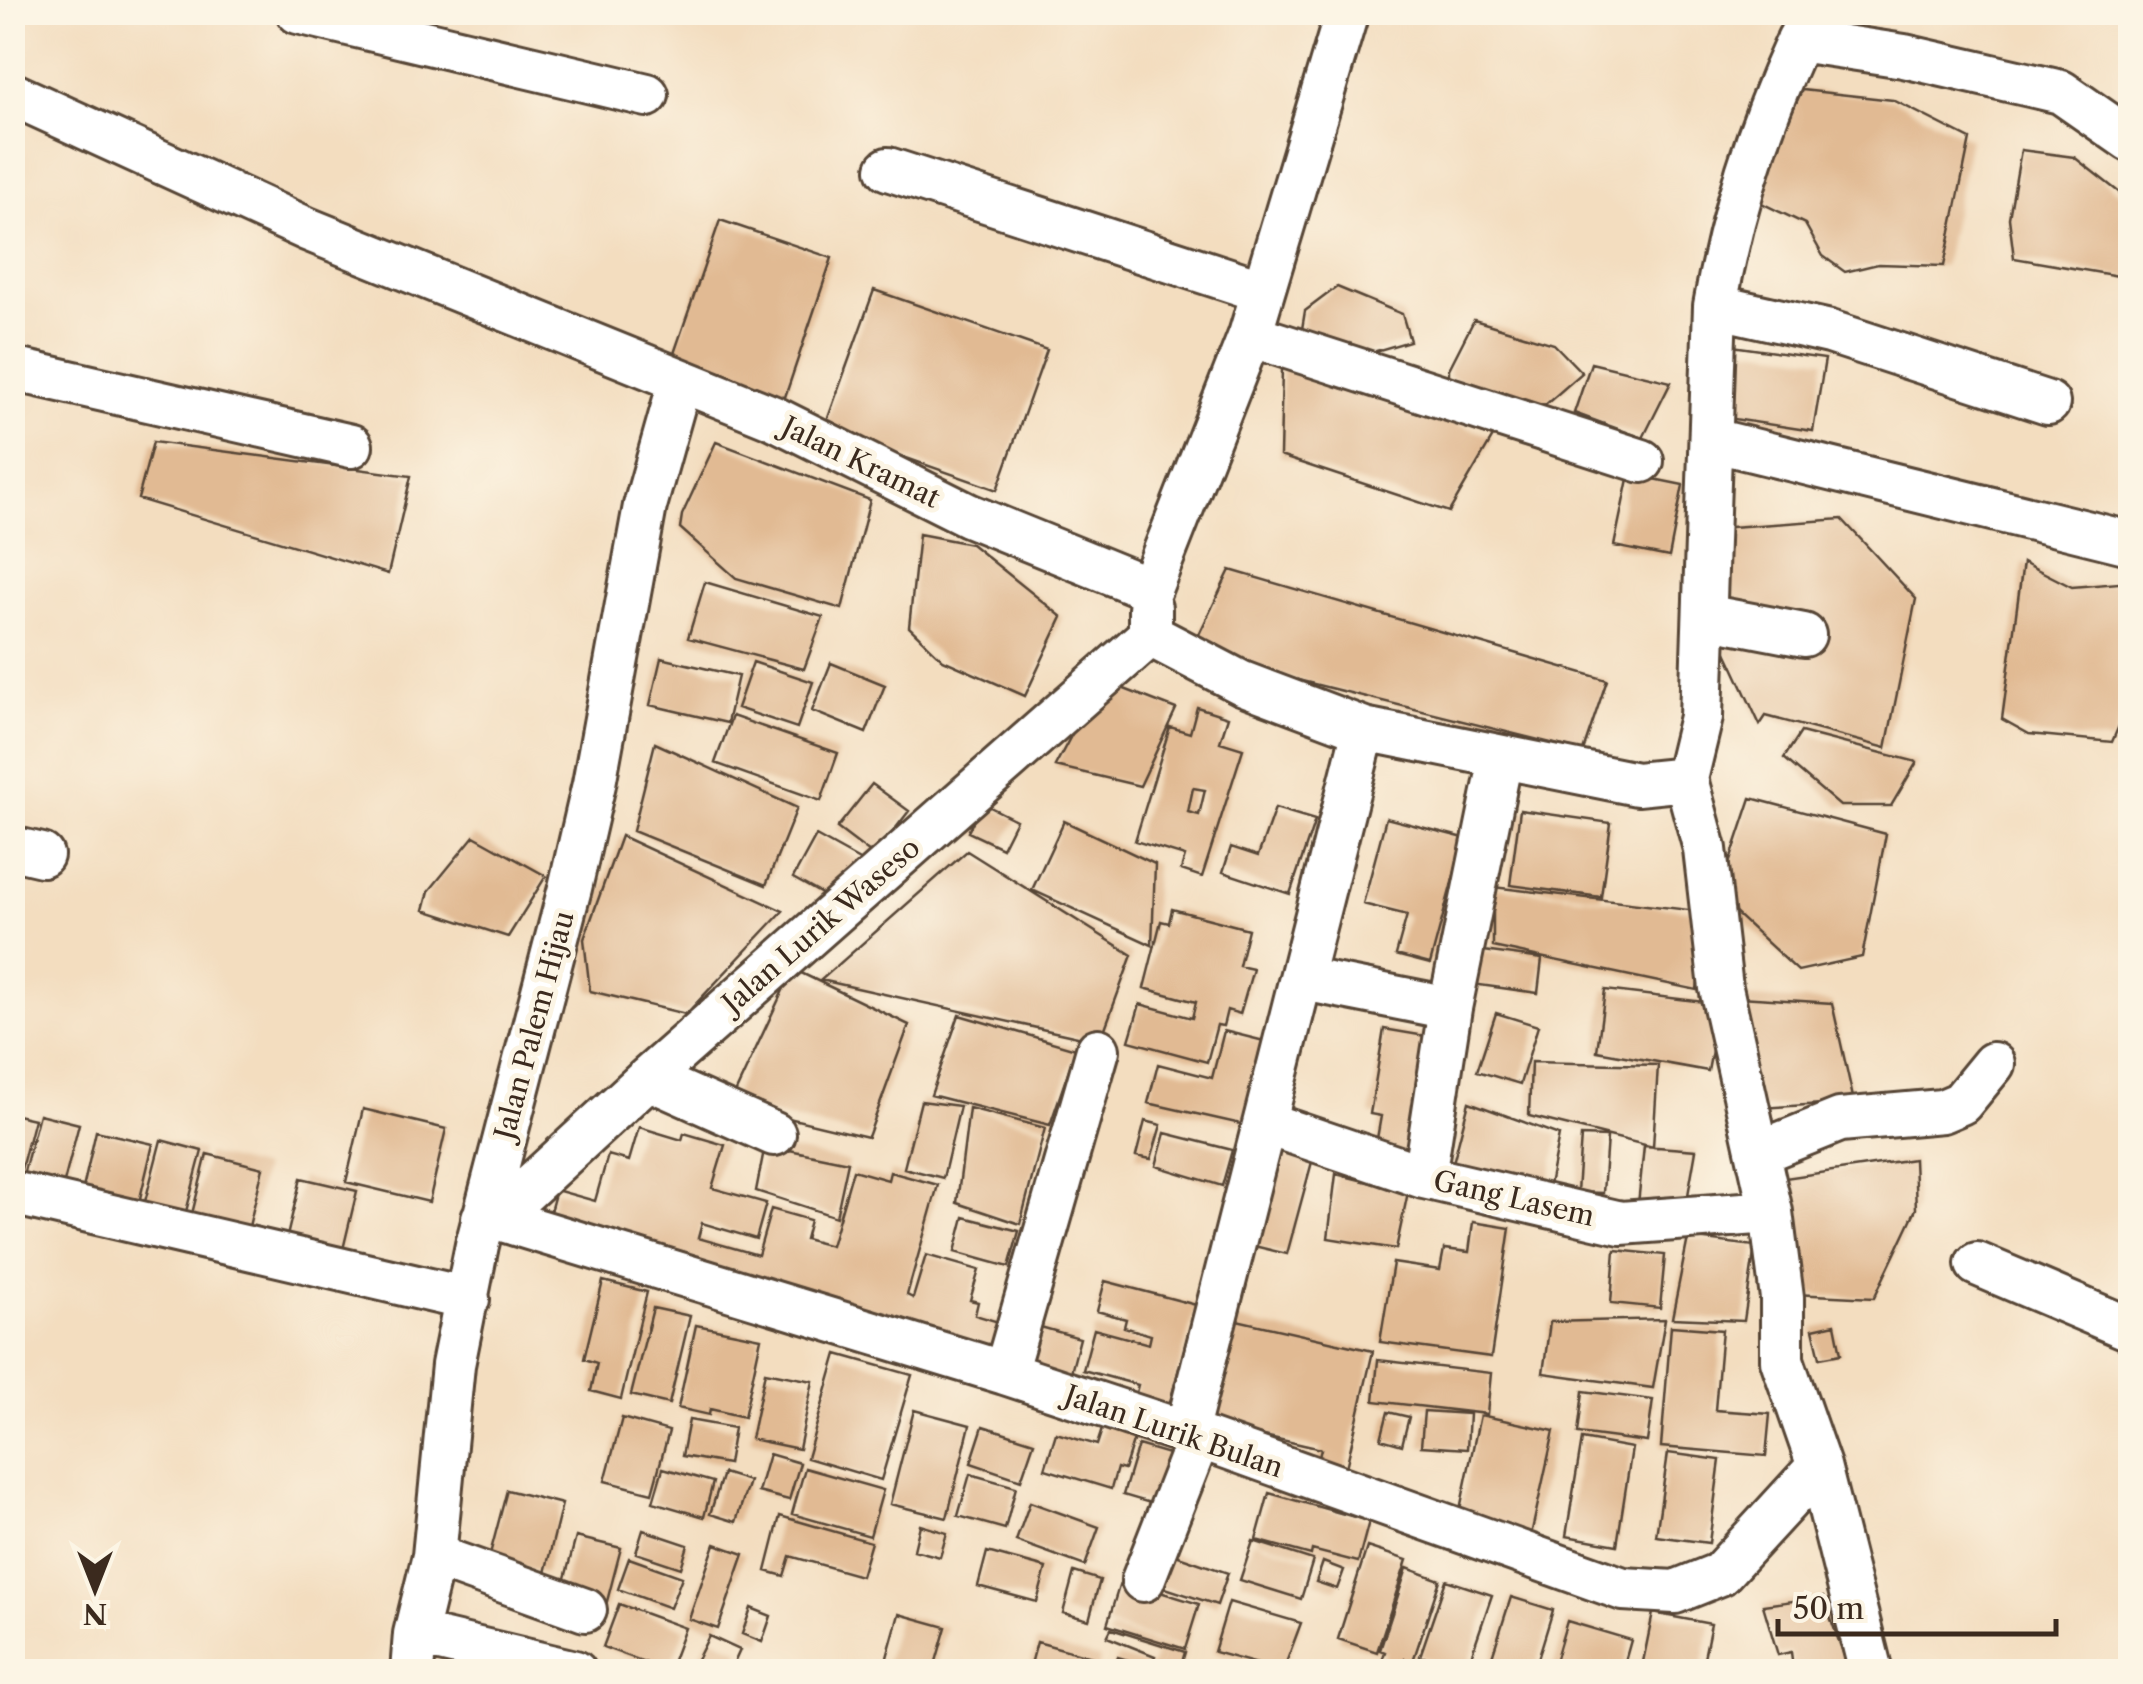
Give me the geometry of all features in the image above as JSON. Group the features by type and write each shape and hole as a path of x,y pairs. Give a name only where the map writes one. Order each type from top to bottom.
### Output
{"street":[{"path":"298,12 647,94"},
{"path":"1346,12 1250,335 1150,589 1150,635 1242,683 1364,730 1637,784 1686,779"},
{"path":"1871,1672 1819,1466 1782,1360 1782,1298 1770,1212 1721,988 1705,849 1686,779 1700,717 1715,306 1724,252 1770,105 1805,26 1904,56 2061,92 2130,140"},
{"name":"Jalan Kramat","path":"12,94 307,229 774,418 968,515 1150,589"},
{"path":"888,169 1263,291"},
{"path":"1715,306 1830,332 2048,403"},
{"path":"1250,335 1642,460"},
{"path":"12,369 351,446"},
{"name":"Jalan Palem Hijau","path":"414,1653 434,1556 453,1366 594,784 645,506 680,382"},
{"path":"1712,440 2130,543"},
{"path":"1705,616 1804,635"},
{"name":"Jalan Lurik Waseso","path":"489,1218 1150,635"},
{"path":"1144,1580 1193,1435 1265,1123 1364,730"},
{"path":"1424,1177 1450,1008 1501,758"},
{"path":"1303,979 1450,1008"},
{"path":"1006,1374 1098,1050"},
{"path":"1758,1153 1840,1120 1961,1104 1992,1064"},
{"path":"648,1078 774,1134"},
{"name":"Gang Lasem","path":"1265,1123 1424,1177 1622,1223 1770,1212"},
{"path":"12,1192 468,1299"},
{"name":"Jalan Lurik Bulan","path":"489,1218 1006,1374 1193,1435 1623,1590 1676,1592 1720,1574 1819,1466"},
{"path":"1977,1264 2130,1329"},
{"path":"434,1556 584,1610"},
{"path":"414,1653 575,1672"}],"building":[{"path":"1802,90 1893,100 1970,139 1944,266 1878,264 1845,272 1823,256 1805,224 1753,199"},
{"path":"2021,150 2074,157 2125,197 2130,278 2014,258 2009,218"},
{"path":"720,220 832,258 782,406 669,368"},
{"path":"1337,287 1402,314 1410,341 1349,359 1299,347 1305,311"},
{"path":"874,290 1047,350 997,490 824,429"},
{"path":"1474,320 1554,344 1582,373 1536,413 1449,376"},
{"path":"1732,346 1825,359 1813,431 1721,417"},
{"path":"1591,363 1671,382 1643,438 1574,413"},
{"path":"1282,368 1338,381 1493,437 1449,512 1280,456"},
{"path":"2130,405 2130,435 2125,432"},
{"path":"153,442 411,476 388,574 138,499"},
{"path":"716,442 870,500 842,609 736,578 680,528 682,515"},
{"path":"1629,474 1683,485 1669,557 1614,546"},
{"path":"1842,519 1916,599 1886,748 1766,716 1760,725 1719,637 1717,528"},
{"path":"919,534 971,544 1062,617 1025,696 943,660 909,627"},
{"path":"2023,562 2072,587 2130,582 2130,700 2112,742 2029,734 2002,719"},
{"path":"1230,570 1607,680 1583,751 1190,653"},
{"path":"705,582 823,617 804,669 688,638"},
{"path":"661,658 738,676 727,723 650,705"},
{"path":"753,662 813,682 797,728 737,708"},
{"path":"831,663 885,685 866,733 812,711"},
{"path":"1101,680 1176,709 1140,786 1055,766"},
{"path":"1197,707 1228,717 1220,742 1243,749 1202,877 1181,870 1185,856 1135,841 1170,727 1190,733","holes":["1193,788 1205,790 1199,815 1188,812"]},
{"path":"732,716 838,753 821,801 715,763"},
{"path":"1801,732 1917,762 1891,806 1840,806 1784,758"},
{"path":"655,743 797,808 766,885 633,831"},
{"path":"872,784 909,811 874,856 837,828"},
{"path":"1751,798 1886,834 1862,957 1798,971 1718,897"},
{"path":"982,803 1016,820 1002,848 968,832"},
{"path":"1275,808 1315,820 1290,894 1223,872 1231,847 1258,856"},
{"path":"1520,810 1611,823 1601,897 1510,885"},
{"path":"1386,818 1464,838 1430,964 1396,955 1407,915 1363,904"},
{"path":"1064,821 1155,864 1152,945 1032,890"},
{"path":"474,836 546,876 508,937 424,910 429,891"},
{"path":"621,836 783,911 686,1014 590,991 584,939"},
{"path":"816,836 861,861 838,903 793,878"},
{"path":"967,851 1132,955 1100,1042 821,980"},
{"path":"1493,887 1706,912 1697,990 1493,947"},
{"path":"1172,909 1248,929 1239,966 1253,969 1240,1014 1227,1010 1223,1026 1217,1025 1207,1062 1129,1041 1140,1004 1192,1018 1196,1002 1144,988 1161,921 1169,923"},
{"path":"1476,950 1542,959 1538,993 1472,984"},
{"path":"793,969 909,1025 868,1137 730,1104"},
{"path":"1605,990 1721,1004 1708,1071 1597,1051"},
{"path":"1724,996 1832,1003 1854,1102 1761,1108"},
{"path":"1496,1013 1538,1026 1520,1084 1477,1071"},
{"path":"959,1015 1076,1049 1050,1125 931,1095"},
{"path":"1384,1029 1437,1038 1418,1157 1375,1150 1381,1116 1370,1114"},
{"path":"1224,1031 1264,1041 1254,1127 1148,1103 1158,1064 1212,1078"},
{"path":"1531,1062 1658,1065 1653,1147 1529,1116"},
{"path":"921,1101 960,1106 943,1178 904,1168"},
{"path":"1469,1102 1559,1135 1547,1195 1449,1178"},
{"path":"969,1108 1045,1128 1020,1224 957,1203"},
{"path":"363,1109 446,1129 429,1202 346,1182"},
{"path":"12,1114 34,1119 14,1196 12,1196"},
{"path":"39,1114 79,1124 60,1198 20,1187"},
{"path":"1145,1121 1161,1125 1151,1159 1136,1156"},
{"path":"639,1127 682,1140 684,1133 725,1145 712,1188 766,1203 756,1239 702,1223 698,1238 758,1255 771,1209 810,1220 805,1239 831,1246 853,1170 888,1180 890,1172 938,1185 907,1295 913,1298 926,1255 979,1270 970,1300 978,1302 975,1315 1002,1323 991,1362 545,1230 556,1190 595,1201 608,1155 629,1161"},
{"path":"96,1131 153,1144 136,1215 80,1202"},
{"path":"1165,1133 1232,1150 1222,1186 1156,1166"},
{"path":"1581,1136 1607,1137 1603,1193 1577,1192"},
{"path":"161,1140 202,1151 183,1223 142,1213"},
{"path":"765,1145 848,1162 836,1217 756,1191"},
{"path":"1272,1146 1313,1158 1287,1254 1246,1244"},
{"path":"1644,1146 1696,1150 1685,1212 1637,1214"},
{"path":"207,1154 263,1168 246,1239 189,1226"},
{"path":"1914,1159 1916,1209 1874,1298 1794,1294 1785,1178"},
{"path":"1336,1174 1408,1192 1396,1249 1328,1238"},
{"path":"301,1178 357,1191 340,1262 284,1249"},
{"path":"964,1217 1019,1231 1009,1267 955,1252"},
{"path":"1473,1222 1510,1228 1491,1357 1380,1342 1393,1263 1440,1270 1444,1249 1469,1252"},
{"path":"1688,1238 1755,1246 1744,1321 1672,1318"},
{"path":"1615,1250 1665,1255 1660,1308 1611,1303"},
{"path":"603,1281 647,1292 621,1399 591,1391 597,1363 584,1359"},
{"path":"1105,1281 1196,1305 1167,1413 1133,1404 1138,1385 1083,1370 1094,1329 1149,1344 1151,1335 1124,1327 1126,1319 1097,1311"},
{"path":"653,1308 690,1316 669,1404 631,1395"},
{"path":"1228,1318 1373,1351 1345,1472 1317,1465 1321,1449 1203,1422"},
{"path":"1665,1319 1653,1388 1543,1373 1550,1322"},
{"path":"1835,1324 1841,1354 1820,1358 1813,1329"},
{"path":"696,1325 761,1338 744,1417 710,1409 709,1415 678,1408"},
{"path":"1037,1326 1080,1338 1069,1380 1026,1369"},
{"path":"1671,1326 1722,1330 1715,1410 1770,1414 1766,1456 1661,1447"},
{"path":"837,1354 912,1375 881,1480 807,1458"},
{"path":"1378,1360 1491,1373 1487,1414 1374,1401"},
{"path":"765,1372 813,1381 799,1449 751,1439"},
{"path":"1583,1391 1653,1400 1647,1442 1578,1433"},
{"path":"914,1410 970,1425 947,1518 890,1504"},
{"path":"1424,1411 1469,1414 1467,1449 1421,1446"},
{"path":"1388,1412 1409,1417 1402,1445 1381,1439"},
{"path":"1480,1415 1554,1431 1529,1544 1456,1528"},
{"path":"622,1418 669,1431 652,1493 605,1481"},
{"path":"689,1420 734,1428 728,1464 682,1456"},
{"path":"1105,1420 1137,1429 1124,1470 1117,1468 1111,1489 1045,1469 1056,1433 1097,1445"},
{"path":"983,1426 1034,1442 1021,1480 971,1463"},
{"path":"1582,1439 1632,1448 1617,1545 1566,1536"},
{"path":"1138,1445 1172,1455 1157,1505 1123,1495"},
{"path":"1668,1453 1720,1460 1709,1543 1656,1536"},
{"path":"769,1454 800,1463 789,1500 758,1492"},
{"path":"663,1468 713,1482 704,1517 653,1502"},
{"path":"805,1468 883,1490 870,1536 792,1514"},
{"path":"723,1473 749,1481 736,1522 710,1514"},
{"path":"970,1474 1016,1487 1005,1529 958,1516"},
{"path":"507,1490 562,1504 545,1573 489,1558"},
{"path":"1269,1493 1369,1521 1358,1562 1312,1550 1311,1555 1256,1540"},
{"path":"1030,1502 1099,1527 1085,1566 1016,1541"},
{"path":"780,1516 871,1542 861,1576 790,1556 784,1576 766,1571"},
{"path":"920,1525 947,1533 940,1557 914,1550"},
{"path":"643,1530 688,1545 681,1568 636,1553"},
{"path":"576,1537 621,1548 605,1609 560,1597"},
{"path":"1253,1541 1313,1560 1301,1599 1240,1580"},
{"path":"715,1544 744,1554 718,1629 689,1619"},
{"path":"1367,1547 1407,1560 1377,1652 1338,1639"},
{"path":"1161,1550 1228,1573 1217,1605 1150,1583"},
{"path":"987,1552 1046,1568 1037,1602 978,1586"},
{"path":"629,1558 682,1577 670,1608 618,1589"},
{"path":"1323,1562 1344,1570 1337,1589 1316,1582"},
{"path":"1407,1568 1440,1580 1413,1661 1405,1659 1401,1672 1378,1672 1385,1652 1380,1650"},
{"path":"1074,1572 1100,1580 1089,1620 1063,1613"},
{"path":"1121,1580 1199,1604 1185,1649 1107,1625"},
{"path":"1446,1580 1492,1595 1466,1671 1420,1656"},
{"path":"1511,1597 1553,1610 1534,1672 1488,1669"},
{"path":"1823,1597 1846,1661 1818,1668 1819,1672 1777,1672 1793,1668 1791,1652 1778,1655 1763,1605"},
{"path":"1229,1602 1301,1623 1283,1671 1214,1652"},
{"path":"619,1604 685,1628 669,1671 603,1647"},
{"path":"751,1608 771,1616 762,1642 742,1634"},
{"path":"1653,1613 1711,1624 1701,1672 1663,1672 1642,1667"},
{"path":"899,1614 946,1627 933,1672 883,1672"},
{"path":"1567,1621 1631,1640 1622,1672 1552,1672"},
{"path":"1111,1629 1185,1652 1179,1672 1112,1672 1118,1657 1151,1667 1155,1656 1107,1637"},
{"path":"709,1636 740,1650 730,1672 712,1672 695,1664"},
{"path":"1037,1642 1100,1659 1096,1672 1029,1672"}]}
